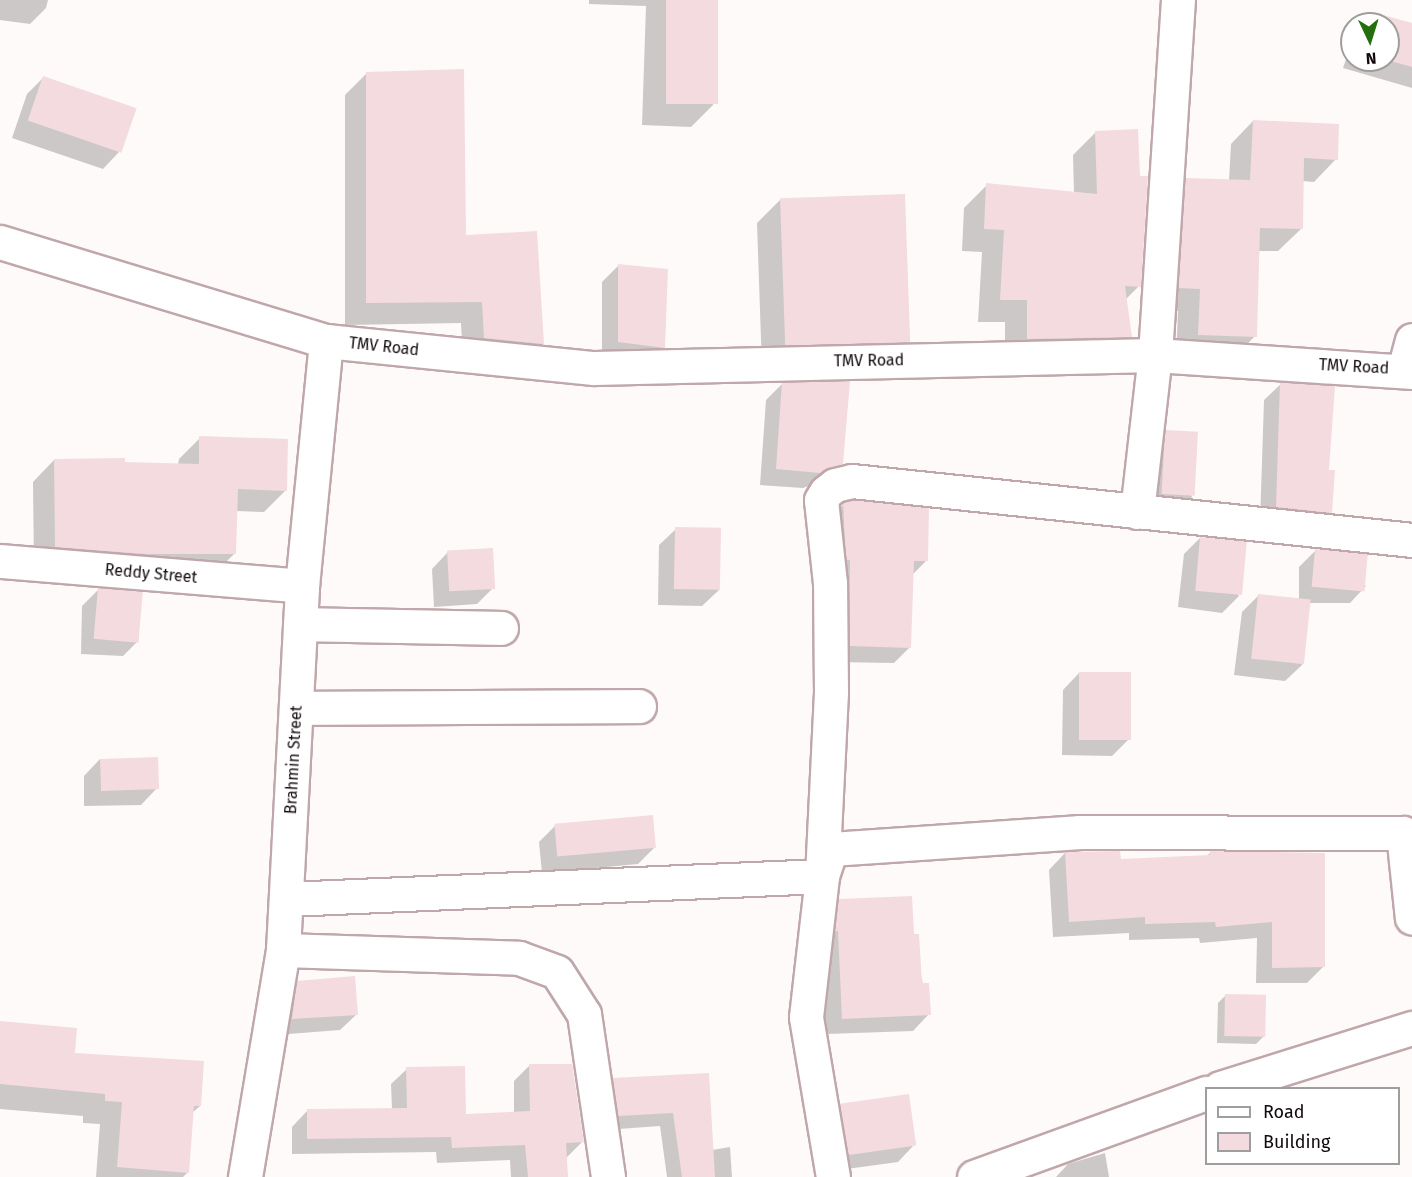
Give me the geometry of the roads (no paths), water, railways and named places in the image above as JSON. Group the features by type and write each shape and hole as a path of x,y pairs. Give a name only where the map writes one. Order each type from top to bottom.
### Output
{"street":[{"path":"1137,512 1155,355 1178,0"},
{"name":"TMV Road","path":"0,242 326,341 594,368 1155,355 1409,361"},
{"name":"Brahmin Street","path":"245,1177 283,950 302,586 326,341"},
{"path":"833,1177 806,1017 822,876 831,693 830,583 821,501 826,492 835,485 852,481 1412,540"},
{"name":"Reddy Street","path":"0,561 302,586"},
{"path":"300,624 501,628"},
{"path":"296,708 639,706"},
{"path":"822,876 831,849 843,848 1080,831 1403,833 1412,918"},
{"path":"287,899 822,876"},
{"path":"283,950 519,958 557,972 584,1014 608,1177"},
{"path":"1226,1087 1412,1028"},
{"path":"974,1177 1205,1093"}]}
